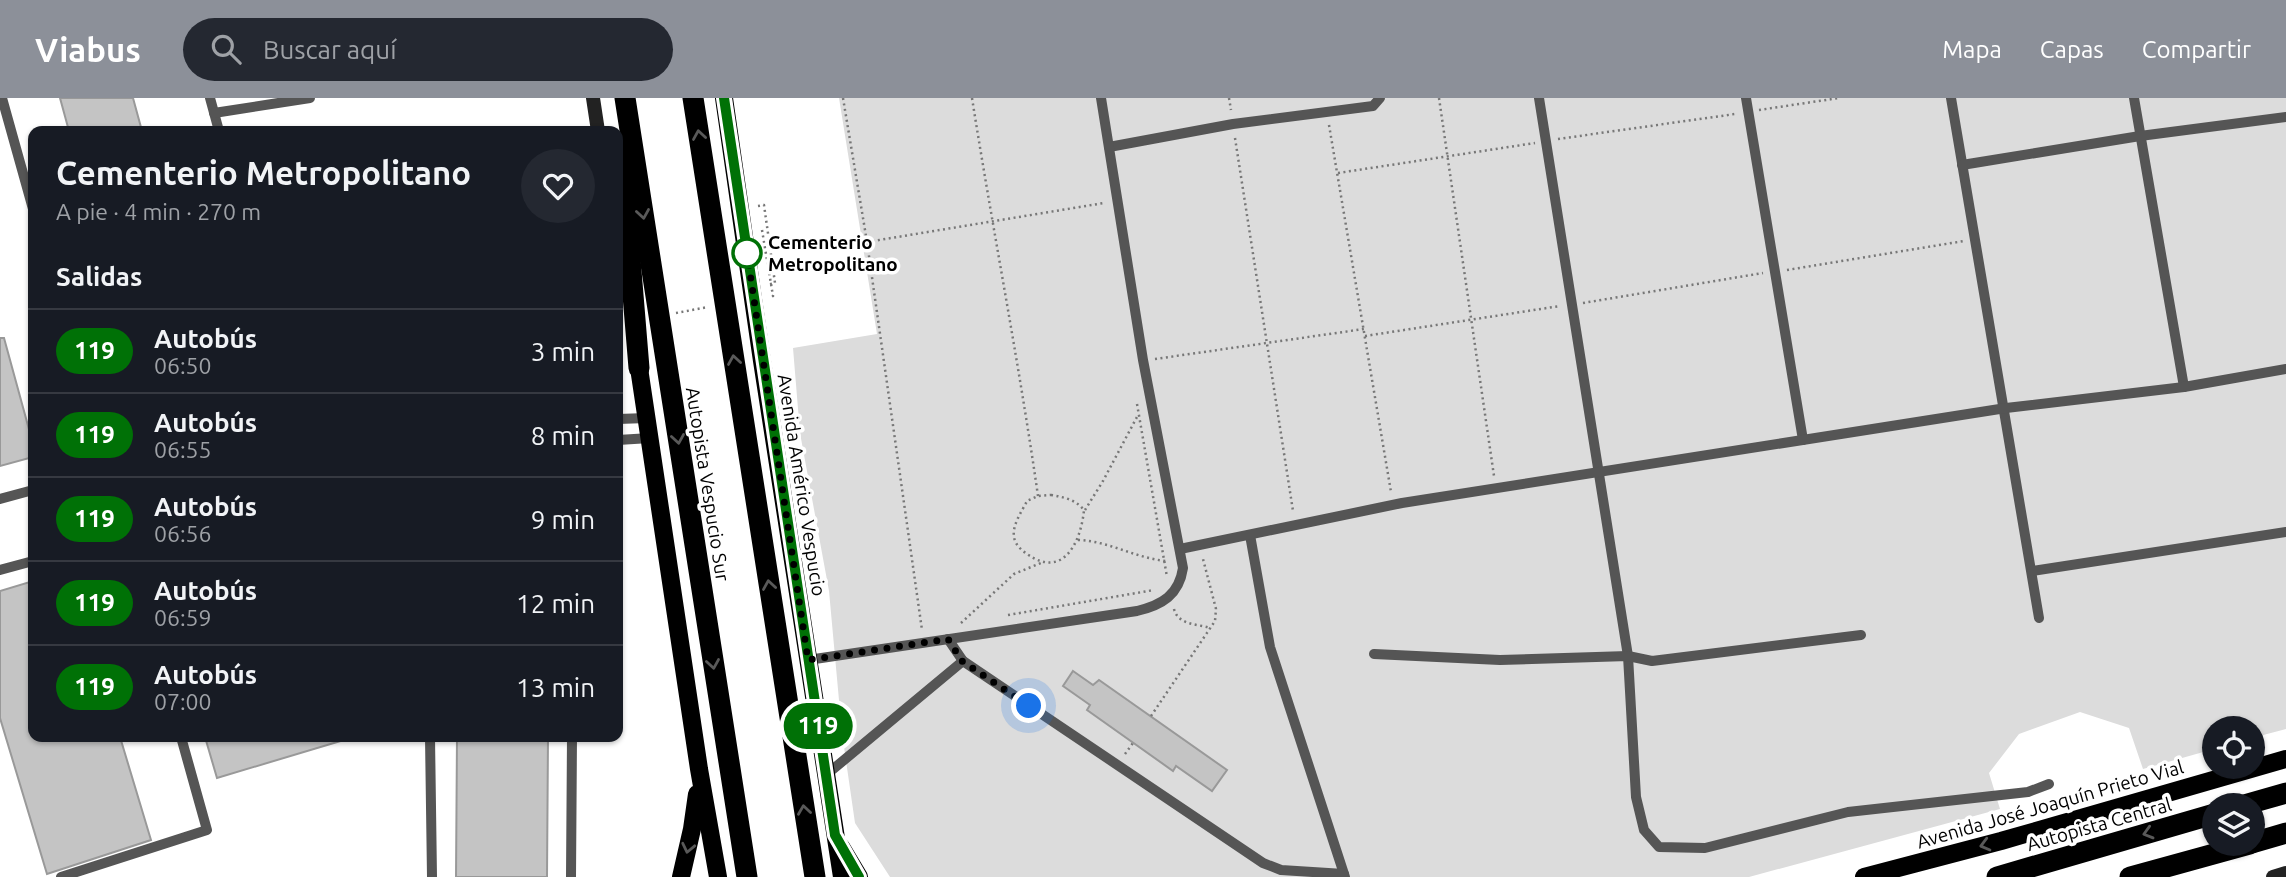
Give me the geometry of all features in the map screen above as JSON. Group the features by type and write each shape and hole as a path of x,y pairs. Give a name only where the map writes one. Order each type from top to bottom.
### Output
{"highway":[{"path":"618,98 619,126"},
{"name":"Autopista Vespucio Sur","path":"625,98 747,877"},
{"path":"694,98 815,877"},
{"path":"623,185 639,368"},
{"path":"2265,799 2286,793"},
{"name":"Autopista Central","path":"1997,877 2202,817"},
{"path":"2265,839 2286,833"},
{"path":"2130,877 2205,856"}],"main road":[{"path":"593,98 597,126"},
{"name":"Avenida Américo Vespucio","path":"724,98 842,877"},
{"path":"623,276 718,877"},
{"name":"Avenida José Joaquín Prieto Vial","path":"1864,877 2001,841 2286,759"},
{"path":"681,877 692,829 699,769"},
{"path":"835,835 859,877"},
{"path":"2273,877 2286,873"}],"lane":[{"path":"2,98 28,191"},
{"path":"210,98 218,126"},
{"path":"214,113 310,98"},
{"path":"808,660 1138,611 1157,606 1171,597 1182,575 1180,549 1143,360 1101,98"},
{"path":"1109,147 1233,124 1373,106 1380,98"},
{"path":"1539,98 1628,656 1636,797 1644,831 1659,847 1705,848 1848,812 2028,792 2049,784"},
{"path":"1746,98 1803,440"},
{"path":"1951,98 2006,408 2039,618"},
{"path":"2134,98 2184,387"},
{"path":"1962,165 2140,136 2286,117"},
{"path":"1180,549 1393,505 2006,408 2184,387 2286,369"},
{"path":"623,419 647,418"},
{"path":"623,440 650,438"},
{"path":"0,499 28,491"},
{"path":"2032,571 2286,532"},
{"path":"948,639 962,661 1263,863 1281,870 1345,876 1270,647 1250,535"},
{"path":"0,570 28,562"},
{"path":"1374,654 1500,660 1628,656 1652,661 1861,635"},
{"path":"826,775 962,661"},
{"path":"61,877 207,830 182,742"},
{"path":"430,742 432,877"},
{"path":"571,877 572,742"}],"path":[{"path":"843,98 867,242 923,633 919,643"},
{"path":"972,98 991,222 1023,391 1038,496"},
{"path":"1229,98 1295,525"},
{"path":"1439,98 1496,489"},
{"path":"1338,173 1839,98"},
{"path":"1327,113 1393,505"},
{"path":"867,242 1118,201"},
{"path":"1365,336 1974,239"},
{"path":"1143,360 1364,329"},
{"path":"1000,617 1162,586 1167,579 1166,561 1136,402"},
{"path":"974,621 961,624 1014,574 1034,564 1052,562 1069,555 1078,540 1084,510 1103,481 1138,415"},
{"path":"1044,562 1024,552 1017,545 1014,536 1017,521 1027,501 1038,496 1063,497 1084,510"},
{"path":"1078,540 1101,542 1142,558 1166,561"},
{"path":"1151,716 1215,621 1216,609 1198,546"},
{"path":"1171,597 1178,619 1211,628"}],"shaded area":[{"name":"Cementerio Metropolitano","path":"839,98 2286,98 2286,729 2265,735 2265,716 2202,716 2202,752 2143,769 2129,728 2080,712 2019,734 1989,773 2000,809 1749,877 890,877 855,823 842,733 829,591 800,433 793,348 877,334"}],"building":[{"path":"60,98 133,98 141,126 68,126"},
{"path":"0,338 4,338 28,426 28,458 0,466"},
{"path":"28,583 28,742 122,742 151,840 47,874 0,718 0,591"},
{"path":"1073,671 1093,685 1099,680 1227,770 1212,791 1176,766 1173,771 1087,710 1090,705 1063,686"},
{"path":"206,742 337,742 217,778"},
{"path":"457,742 548,742 547,877 456,877"}],"bus line":[{"name":"119","path":"724,98 835,835 859,877"}],"place":[{"name":"Cementerio Metropolitano","path":"747,253"}],"route":[{"path":"747,253 808,660 948,639 962,661 1029,706"}]}
